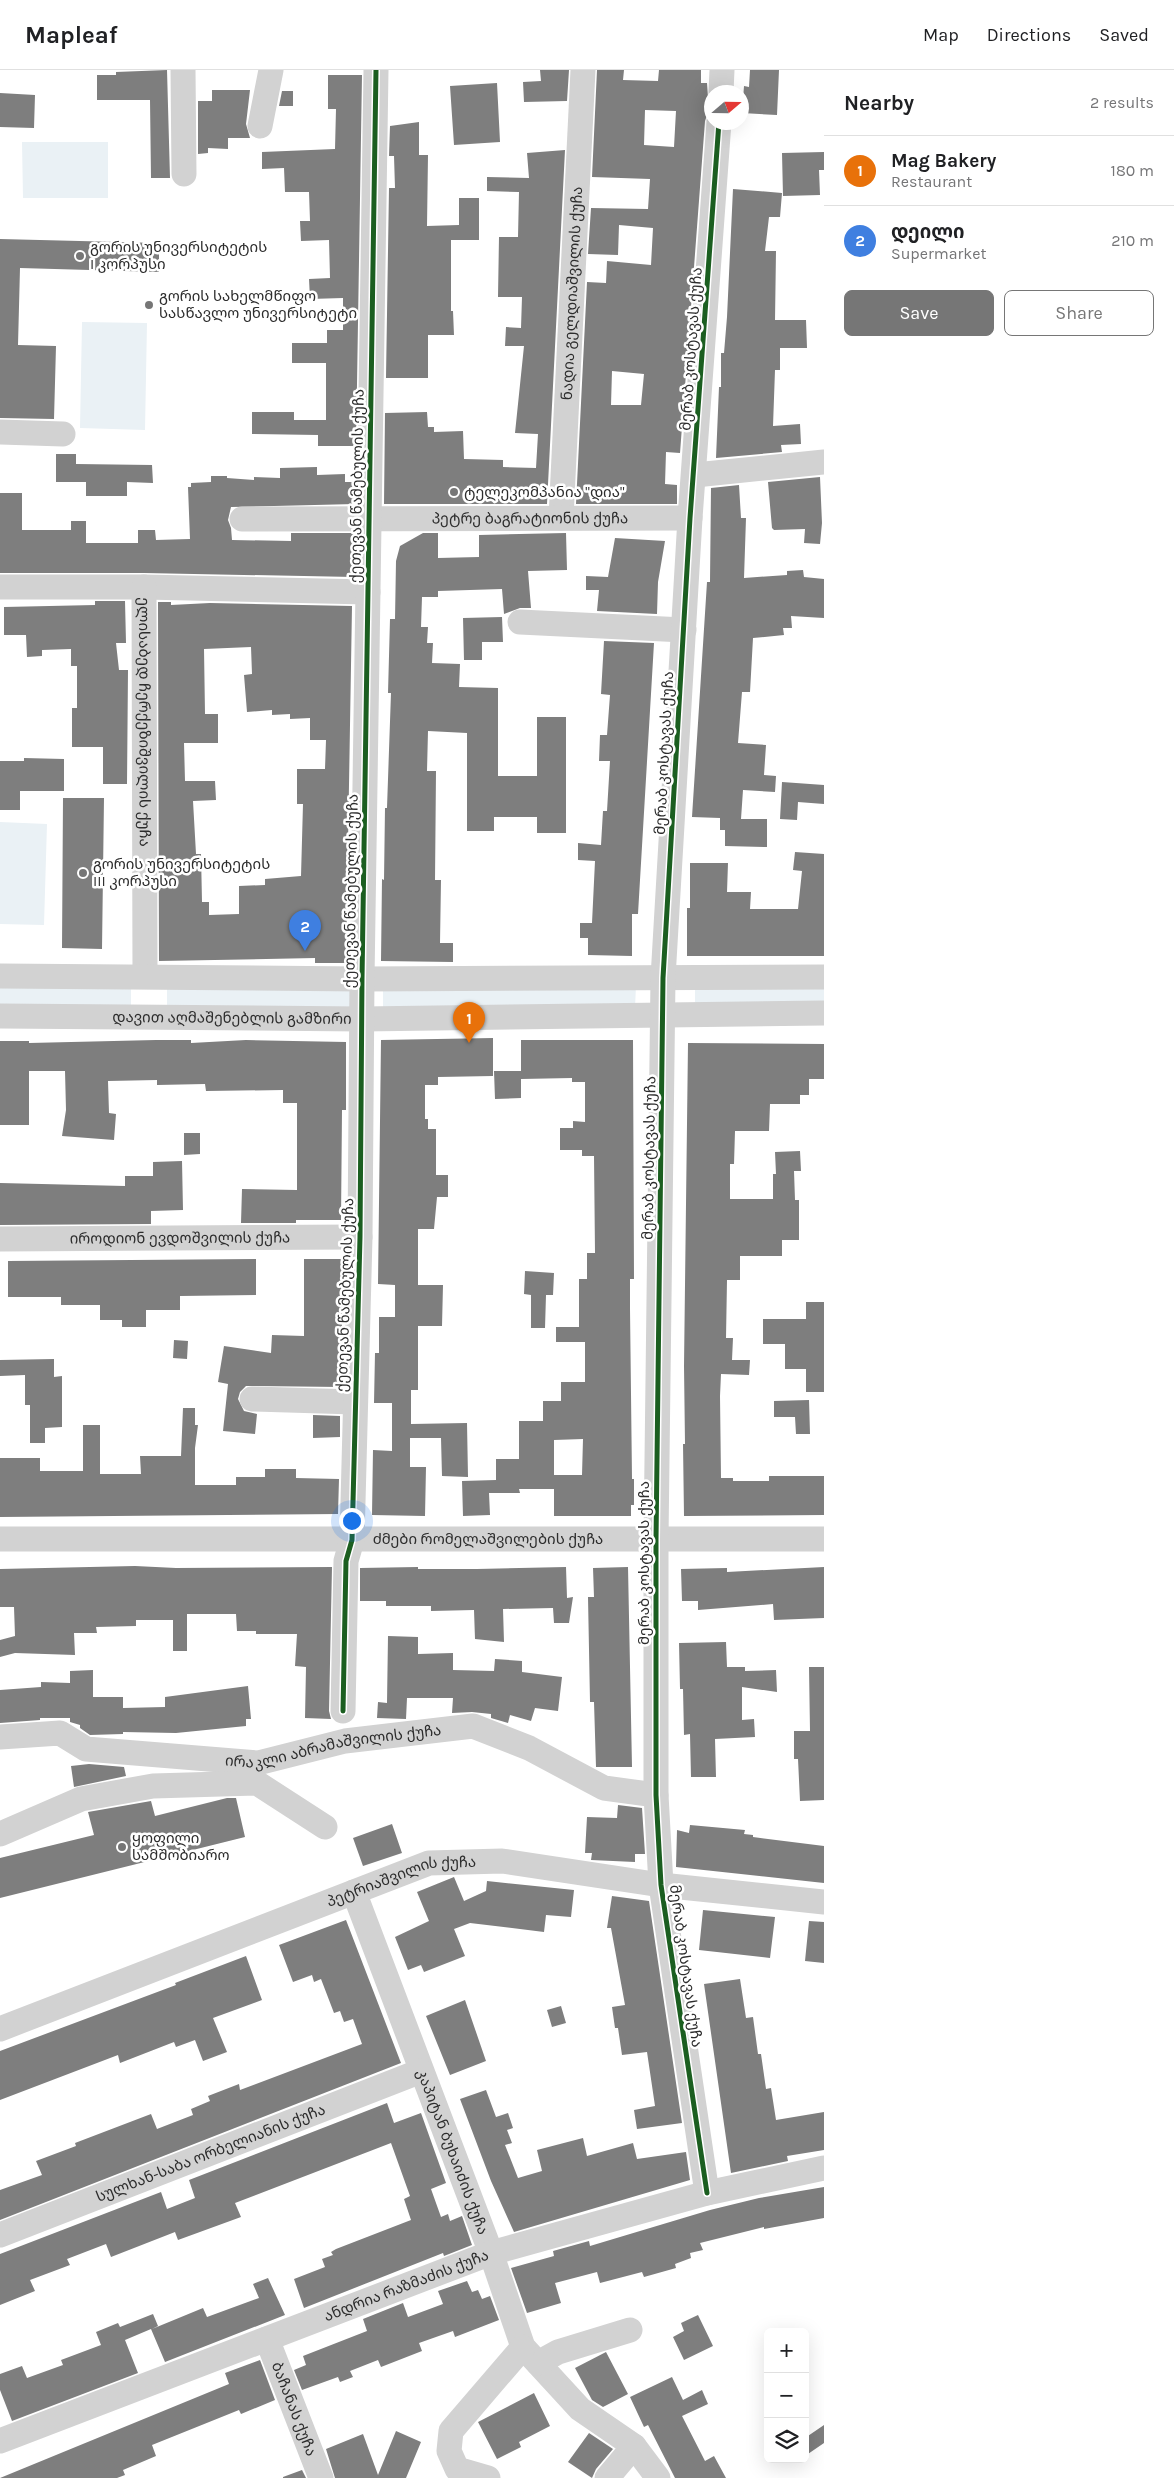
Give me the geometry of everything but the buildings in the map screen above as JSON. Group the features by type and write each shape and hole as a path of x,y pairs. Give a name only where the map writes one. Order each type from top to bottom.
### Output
{"street":[{"path":"182,70 184,174"},
{"path":"260,126 271,70"},
{"name":"ქეთევან წამებულის ქუჩა","path":"343,1711 346,1561 352,1540 360,1238 362,979 376,70"},
{"name":"ნადია გელდიაშვილის ქუჩა","path":"561,518 583,70"},
{"path":"721,85 722,70"},
{"name":"მერაბ კოსტავას ქუჩა","path":"707,2193 661,1885 656,1795 656,1540 663,978 690,518 695,475 717,130"},
{"path":"0,432 63,434"},
{"path":"695,475 824,462"},
{"name":"პეტრე ბაგრატიონის ქუჩა","path":"242,519 690,518"},
{"path":"0,587 144,587 368,592"},
{"name":"ელისაბედ ჩერქეზიშვილის ქუჩა","path":"144,587 145,976"},
{"path":"520,622 684,630"},
{"path":"0,976 362,979 824,977"},
{"name":"დავით აღმაშენებლის გამზირი","path":"0,1016 362,1019 824,1013"},
{"name":"იროდიონ ევდოშვილის ქუჩა","path":"0,1239 360,1238"},
{"path":"252,1399 355,1402"},
{"name":"ძმები რომელაშვილების ქუჩა","path":"0,1539 824,1539"},
{"name":"ირაკლი აბრამაშვილის ქუჩა","path":"0,1737 60,1733 86,1749 258,1763 345,1741 473,1726 529,1748 604,1788 656,1795"},
{"path":"0,1834 81,1799 153,1786 257,1783 324,1827"},
{"name":"პეტრიაშვილის ქუჩა","path":"0,2029 429,1863 502,1861 661,1885 824,1902"},
{"name":"კაპიტან ბუხაიძის ქუჩა","path":"354,1892 530,2355 580,2409 634,2446 658,2478"},
{"name":"სულხან-საბა ორბელიანის ქუჩა","path":"0,2234 421,2071"},
{"name":"ანდრია რაზმაძის ქუჩა","path":"0,2441 491,2253 707,2193 824,2168"},
{"path":"488,2478 457,2469 449,2451 451,2431 530,2355 558,2352 630,2330"},
{"name":"ბაჩანას ქუჩა","path":"267,2339 321,2478"},
{"path":"607,2478 634,2446"}],"shaded area":[{"path":"22,142 108,142 108,198 23,198"},
{"path":"82,322 147,323 145,430 80,428"},
{"path":"0,822 47,824 44,925 0,924"},
{"path":"824,984 824,1006 695,1007 695,985"},
{"path":"383,985 636,986 635,1008 383,1007"},
{"path":"0,986 131,987 131,1009 0,1008"},
{"path":"167,986 353,986 353,1008 167,1008"}],"cycle path":[{"path":"343,1711 346,1561 352,1540 360,1237 362,979 376,70"},
{"path":"707,2193 661,1885 656,1795 656,1540 663,978 690,518 718,130"}],"place":[{"name":"გორის უნივერსიტეტის I კორპუსი","path":"80,256"},
{"name":"გორის სახელმწიფო სასწავლო უნივერსიტეტი","path":"149,305"},
{"name":"ტელეკომპანია \"დია\"","path":"454,492"},
{"name":"გორის უნივერსიტეტის III კორპუსი","path":"83,873"},
{"name":"დეილი","path":"305,951"},
{"name":"Mag Bakery","path":"469,1043"},
{"name":"ყოფილი სამშობიარო","path":"122,1847"}]}
